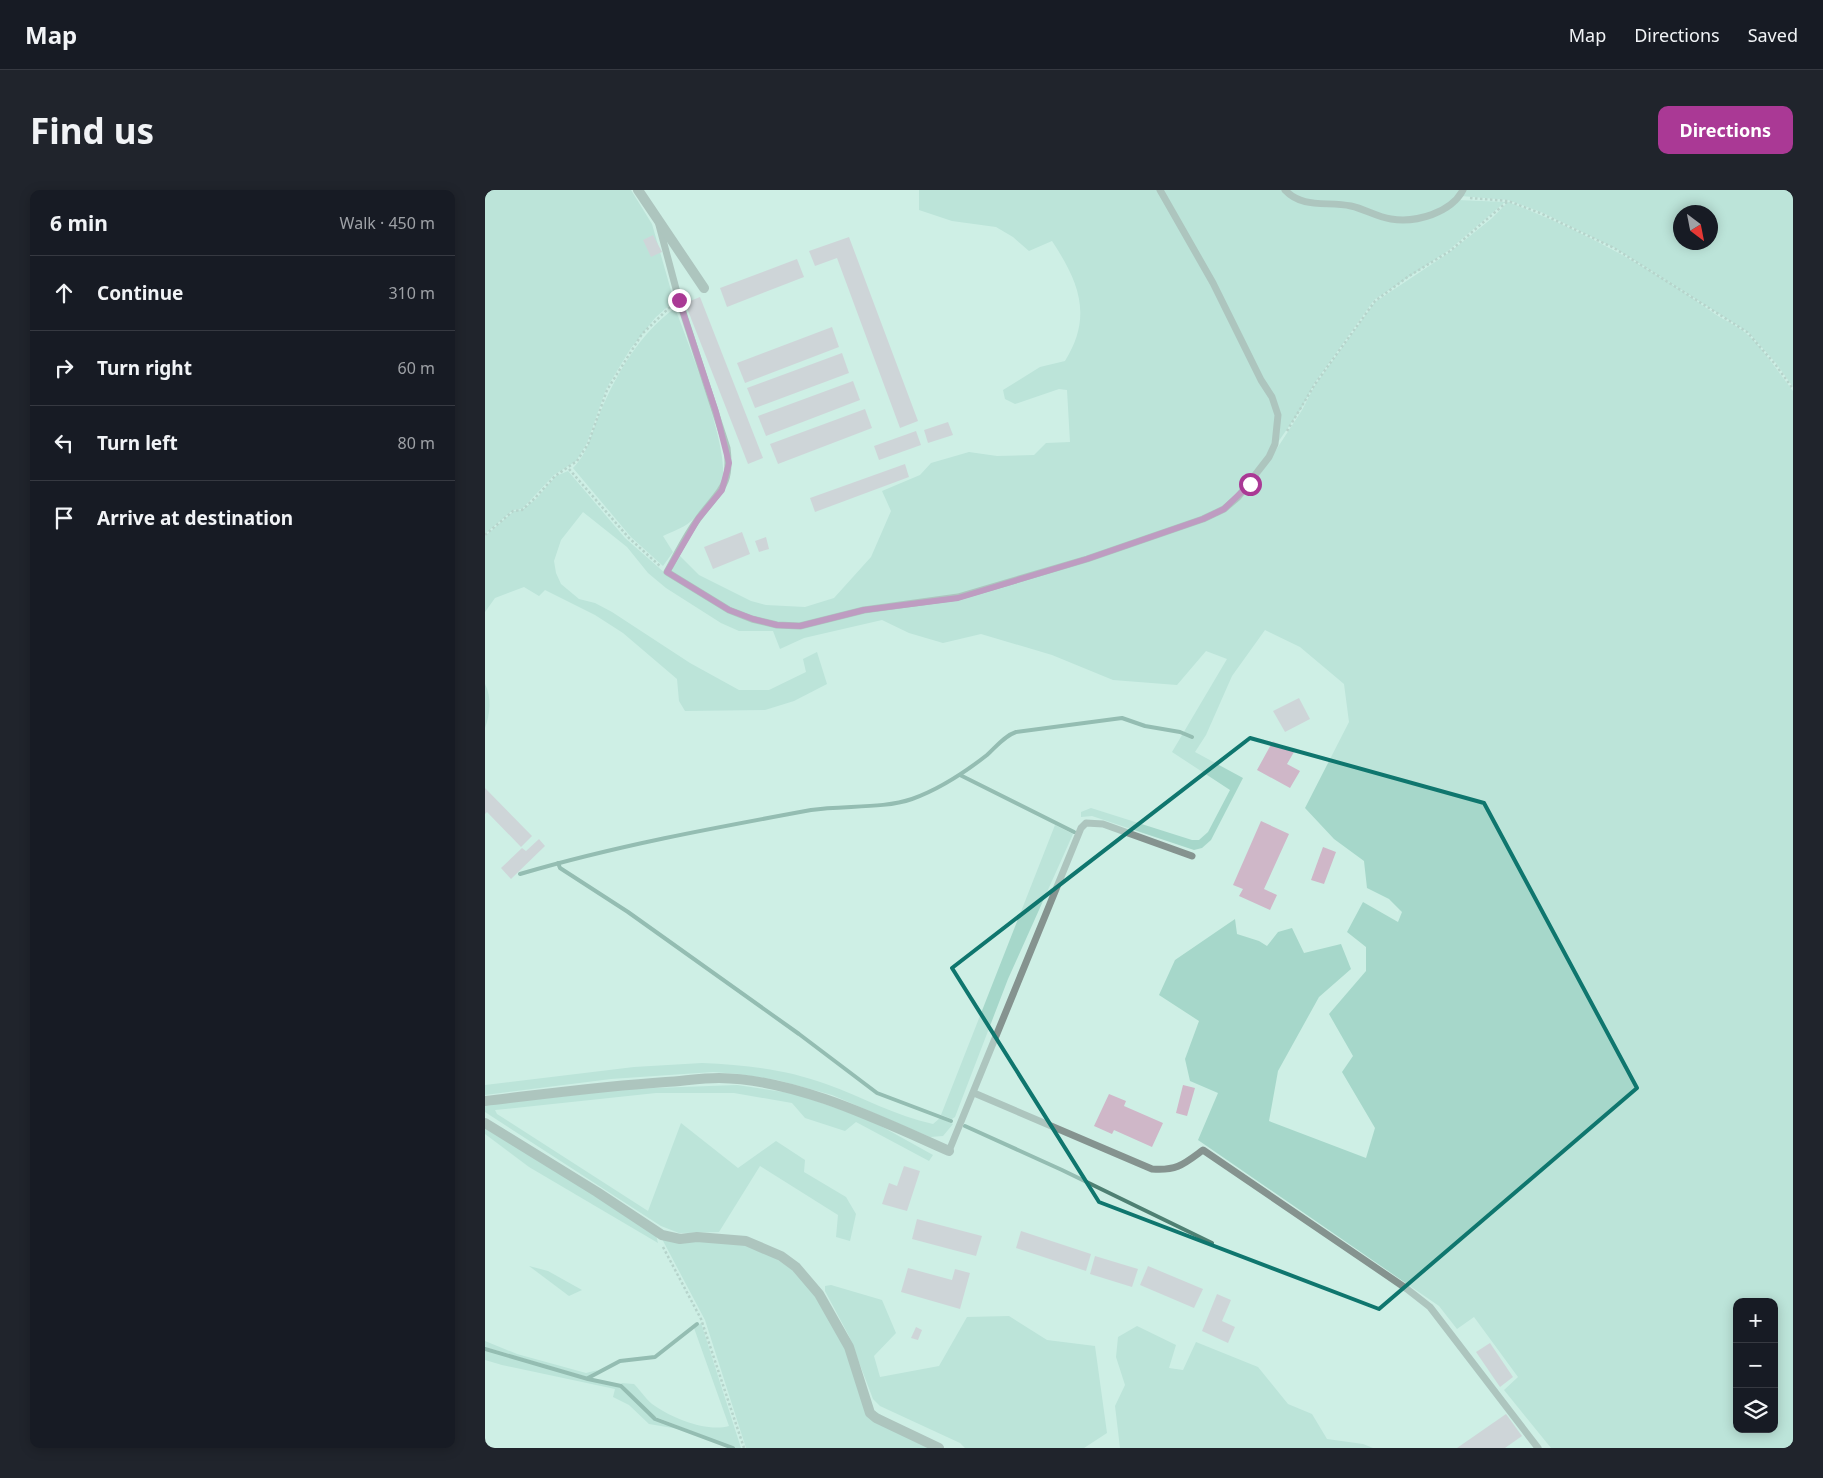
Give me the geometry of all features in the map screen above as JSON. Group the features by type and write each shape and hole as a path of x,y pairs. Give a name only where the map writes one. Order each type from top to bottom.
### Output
{"street":[{"path":"638,190 704,288"},
{"path":"485,1101 628,1085 719,1078 761,1083 798,1091 875,1118 949,1150"},
{"path":"485,1123 670,1238 730,1238 746,1241 781,1256 796,1267 819,1294 849,1347 870,1413 876,1418 939,1448"}],"lane":[{"path":"657,217 679,300 716,412 729,463 722,490 698,519 667,572 705,596 745,616 777,625 800,626 864,610 958,598 1087,559 1203,519 1224,509 1238,497 1269,457 1275,444 1278,415 1273,398 1261,380 1213,283 1160,190"},
{"path":"1285,190 1292,197 1307,203 1351,206 1390,219 1408,220 1441,210 1459,198 1463,190"},
{"path":"949,1150 974,1093 1075,839 1086,822 1103,824 1192,856"},
{"path":"974,1093 1152,1169 1169,1171 1185,1163 1203,1150 1407,1289 1429,1307 1538,1448"}],"path":[{"path":"1459,198 1507,201 1541,213 1614,248 1747,332 1775,364 1793,389"},
{"path":"1283,438 1315,384 1375,301 1409,276 1449,251 1507,201"},
{"path":"485,535 513,511 522,510 555,476 569,469 577,461 587,444 607,390 631,349 656,318 679,300"},
{"path":"569,469 629,538 667,572"},
{"path":"655,1230 659,1242 701,1319 744,1448"}],"highlighted area":[{"path":"1250,738 1484,803 1637,1088 1379,1309 1099,1202 952,968"}],"green space":[{"path":"485,190 631,190 652,224 674,301 655,318 631,348 606,389 587,443 576,461 554,475 522,509 513,510 485,534"},
{"path":"919,190 1158,190 1211,284 1271,398 1276,415 1274,443 1248,483 1223,507 1203,517 1086,557 957,595 800,624 764,619 747,614 717,600 671,572 679,555 699,575 751,601 766,605 805,607 834,598 871,557 891,511 882,491 920,475 931,463 969,452 997,456 1034,455 1046,443 1070,442 1067,390 1059,389 1015,404 1005,399 1003,390 1040,367 1065,361 1074,345 1079,329 1079,300 1075,285 1061,256 1052,241 1029,251 1013,237 996,227 952,221 919,210"},
{"path":"1163,190 1282,190 1291,199 1351,208 1408,222 1458,200 1505,202 1449,250 1374,300 1314,384 1301,409 1276,445 1280,428 1263,379"},
{"path":"1288,190 1461,190 1451,201 1438,209 1415,217 1400,218 1317,204 1303,199"},
{"path":"1464,190 1793,190 1793,387 1776,363 1748,332 1615,248 1541,212 1508,200 1461,196"},
{"path":"1508,202 1536,213 1616,251 1736,326 1754,341 1793,391 1793,1448 1551,1448 1504,1390 1518,1377 1474,1317 1457,1329 1439,1306 1198,1140 1218,1093 1190,1081 1185,1059 1199,1021 1159,995 1175,960 1235,919 1237,934 1259,941 1267,946 1278,932 1292,928 1304,953 1341,944 1351,969 1319,997 1278,1071 1269,1121 1366,1158 1375,1128 1342,1072 1353,1056 1329,1014 1366,971 1366,947 1347,932 1363,902 1398,922 1402,912 1389,899 1367,888 1364,861 1334,839 1305,808 1349,722 1344,684 1300,647 1265,630 1232,676 1206,735 1195,752 1243,778 1211,840 1202,848 1194,850 1092,816 1081,817 1081,812 1091,808 1192,840 1199,840 1208,832 1230,790 1172,752 1227,659 1206,651 1177,685 1113,680 1052,655 981,634 943,643 909,633 882,620 804,638 780,649 773,631 739,631 721,623 666,588 648,573 627,547 583,512 561,540 554,561 556,573 561,584 579,599 595,603 612,612 690,663 739,690 769,690 806,672 803,659 817,652 827,684 794,701 765,710 685,711 679,701 677,679 623,633 595,615 545,590 539,596 524,587 495,598 485,612 485,536 514,511 522,510 536,499 556,476 568,471 625,538 666,574 688,588 777,627 864,611 958,599 1175,530 1240,499 1261,473 1302,410 1315,385 1375,302 1450,252 1491,219"},
{"path":"675,308 698,369 714,421 723,466 720,484 713,496 694,519 663,536 673,552 663,566 631,537 573,468 586,449 597,420 622,369 640,342 662,318"},
{"path":"485,684 489,695 489,706 485,728"},
{"path":"1055,825 1073,834 1008,979 955,1117 952,1119 941,1115"},
{"path":"702,1063 780,1071 826,1084 919,1121 933,1124 940,1118 953,1124 943,1136 930,1137 832,1095 777,1080 713,1072 611,1079 485,1095 485,1085 634,1067"},
{"path":"737,1085 796,1094 870,1120 933,1155 929,1161 856,1122 845,1131 805,1118 792,1103 734,1093 656,1093 495,1110 497,1114 648,1211 681,1123 738,1168 776,1141 805,1160 804,1172 846,1197 856,1214 850,1241 836,1237 838,1215 760,1166 719,1232 679,1233 661,1226 485,1112 485,1105 628,1089"},
{"path":"485,1125 655,1231 658,1243 529,1167 485,1134"},
{"path":"661,1237 726,1240 762,1249 807,1280 846,1349 866,1406 937,1448 746,1448 705,1320"},
{"path":"529,1266 548,1271 582,1290 569,1296"},
{"path":"831,1285 882,1300 896,1333 874,1356 880,1377 939,1366 967,1317 1009,1316 1047,1340 1095,1346 1107,1433 1084,1448 965,1448 960,1443 880,1406 873,1399 849,1336 825,1291 825,1286"},
{"path":"701,1323 741,1448 735,1448 653,1416 621,1383 634,1384 652,1404 681,1420 701,1426 729,1426 694,1328"},
{"path":"1137,1326 1176,1345 1169,1368 1183,1370 1196,1342 1258,1367 1288,1404 1312,1414 1327,1439 1363,1444 1373,1448 1120,1448 1115,1406 1125,1385 1116,1357 1118,1337"},
{"path":"485,1341 517,1354 586,1373 598,1370 587,1377 485,1347"},
{"path":"485,1350 587,1380 621,1387 631,1394 647,1414 655,1420 679,1429 649,1424 629,1405 613,1397 615,1389 485,1360"}],"building":[{"path":"653,235 662,252 651,257 643,240"},
{"path":"849,237 918,421 900,428 837,258 815,266 809,251"},
{"path":"797,259 804,277 727,307 720,288"},
{"path":"700,297 763,458 748,464 685,303"},
{"path":"832,327 839,347 745,383 737,363"},
{"path":"842,353 849,373 755,408 747,388"},
{"path":"853,381 860,400 766,436 758,416"},
{"path":"865,409 872,428 778,464 770,444"},
{"path":"948,422 953,435 928,443 924,430"},
{"path":"916,431 921,445 879,460 874,446"},
{"path":"905,464 909,477 815,512 810,498"},
{"path":"742,532 750,554 713,569 704,547"},
{"path":"766,537 769,549 759,552 755,541"},
{"path":"1299,698 1310,719 1285,732 1273,711"},
{"path":"1273,741 1294,752 1287,764 1300,771 1290,788 1257,770"},
{"path":"485,788 532,836 521,847 487,812 485,814"},
{"path":"1261,821 1289,834 1264,889 1277,895 1270,910 1239,896 1243,889 1233,885"},
{"path":"539,839 545,846 511,879 501,868 522,848 526,851"},
{"path":"1323,847 1336,852 1324,884 1311,880"},
{"path":"1183,1085 1195,1088 1187,1116 1176,1113"},
{"path":"1109,1094 1126,1101 1124,1106 1163,1123 1152,1147 1114,1130 1112,1134 1094,1126"},
{"path":"904,1166 920,1171 907,1211 882,1204 889,1183 897,1186"},
{"path":"917,1219 982,1236 976,1256 912,1239"},
{"path":"1021,1231 1091,1254 1086,1271 1016,1248"},
{"path":"1095,1256 1138,1269 1132,1287 1090,1274"},
{"path":"1148,1266 1203,1289 1194,1308 1140,1285"},
{"path":"908,1268 952,1280 955,1269 970,1273 960,1309 901,1292"},
{"path":"1217,1294 1231,1300 1222,1321 1235,1327 1228,1343 1202,1331"},
{"path":"916,1327 922,1330 918,1340 911,1338"},
{"path":"1490,1343 1513,1377 1500,1387 1476,1352"},
{"path":"1506,1414 1522,1436 1505,1448 1457,1448"}],"waterway":[{"path":"520,874 664,838 811,810 876,806 912,799 961,774 987,755 1004,739 1016,732 1122,718 1145,726 1180,732 1192,737"},
{"path":"960,775 1074,832"},
{"path":"558,863 560,868 628,912 799,1034 877,1093 951,1121"},
{"path":"965,1126 1062,1170 1212,1243"},
{"path":"588,1378 620,1361 655,1357 697,1324"},
{"path":"485,1349 588,1379 621,1386 655,1419 733,1448"}],"route":[{"path":"679,300 716,412 727,448 729,463 727,479 722,490 698,519 667,572 729,610 753,619 777,625 800,626 864,610 958,598 1087,559 1203,519 1224,509 1250,484"}]}
